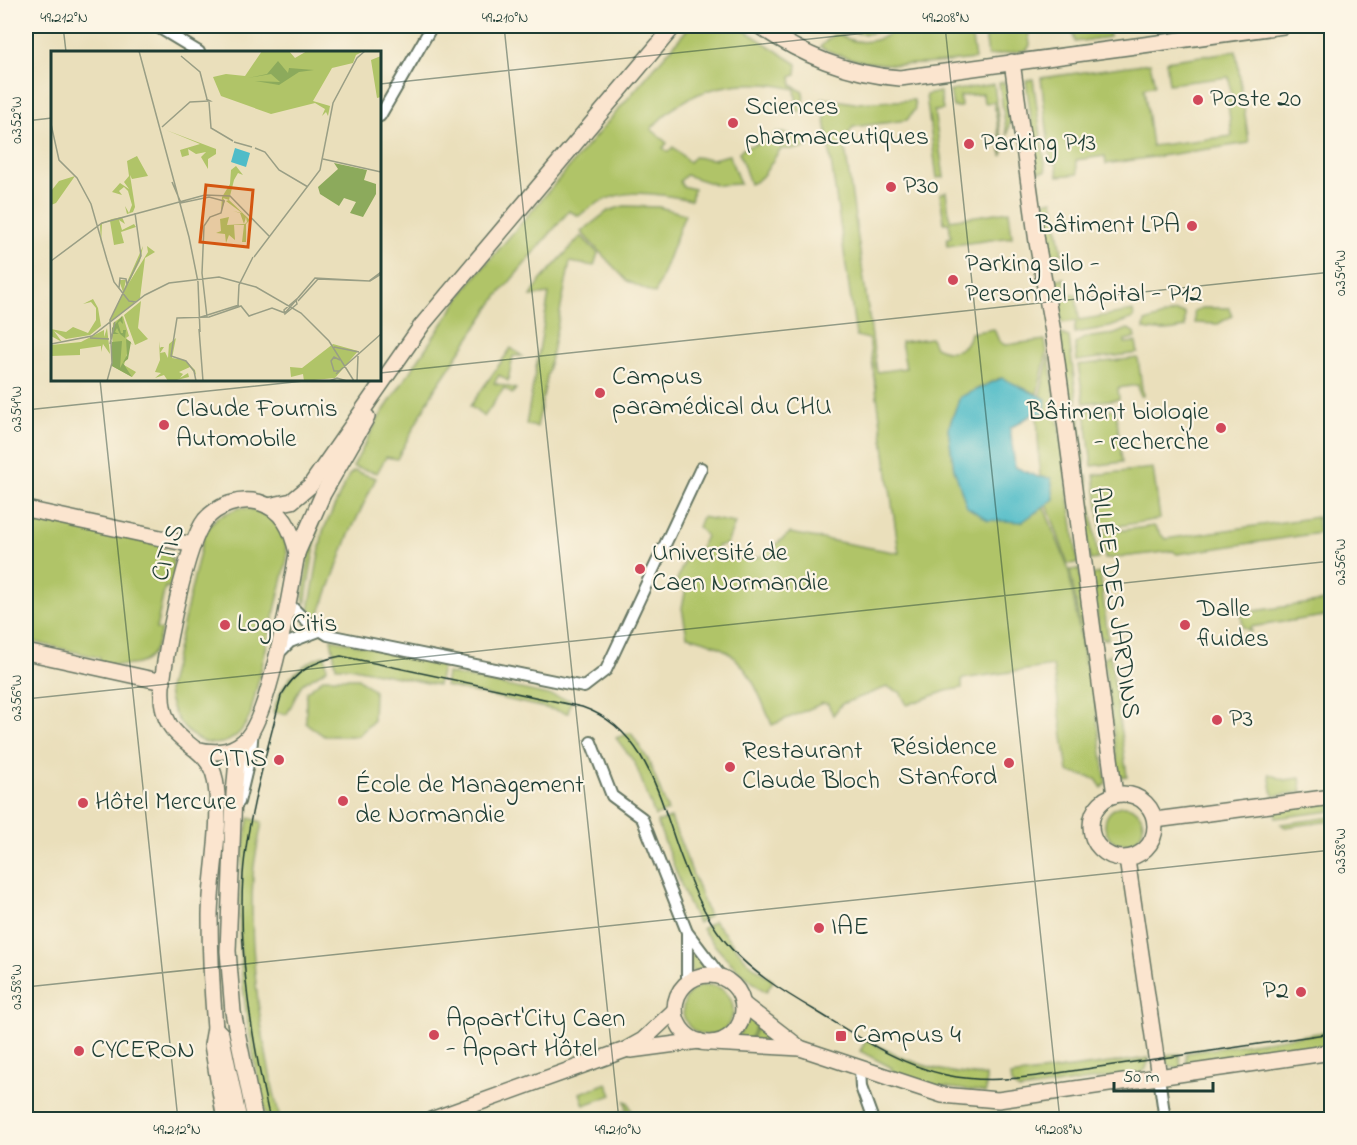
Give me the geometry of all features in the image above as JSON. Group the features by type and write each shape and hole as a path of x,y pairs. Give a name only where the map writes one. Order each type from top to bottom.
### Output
{"street":[{"path":"156,26 197,51"},
{"path":"381,114 432,26"},
{"path":"268,506 292,501 306,491 363,408 446,296 674,26"},
{"path":"759,26 793,48 823,62 872,76 917,76 1283,26"},
{"name":"ALLÉE DES JARDINS","path":"1012,62 1037,242 1053,332 1116,795"},
{"path":"233,826 251,752 254,728 276,656 297,553 323,494 366,420 377,392"},
{"path":"287,602 293,610 319,631 584,687 606,670 701,468"},
{"name":"CITIS","path":"215,1028 210,914 216,791 208,763 195,749 184,742 168,723 164,712 163,682 175,613 192,545 206,519 225,505 252,501 268,506"},
{"path":"268,506 276,511 292,533 297,553"},
{"path":"26,509 192,545"},
{"path":"276,656 290,642 319,631"},
{"path":"26,652 163,682"},
{"path":"254,728 243,742 237,760 229,976 233,1012 255,1119"},
{"path":"195,749 213,753 229,750 243,742"},
{"path":"591,742 612,796 642,818 687,932 722,978 735,988 743,1004 800,1048"},
{"path":"1116,795 1136,796 1145,802 1155,820 1156,831 1146,850 1127,859 1117,858 1100,850 1092,833 1092,817 1096,809 1108,798 1116,795"},
{"path":"1155,820 1332,797"},
{"path":"1127,859 1165,1119"},
{"path":"687,932 687,983"},
{"path":"722,978 703,976 687,983 677,997 675,1010 678,1023 686,1034 706,1042 800,1048 942,1095 1006,1099 1332,1052"},
{"path":"626,1050 706,1042 730,1036 737,1029 742,1018 743,1004"},
{"path":"431,1119 626,1050 643,1040 675,1010"},
{"path":"215,1028 212,1045 225,1119"},
{"path":"215,1028 221,1034 239,1119"},
{"path":"860,1069 861,1087 873,1119"}],"green space":[{"path":"690,26 741,28 797,64 796,75 791,77 792,85 803,92 805,111 797,111 795,89 755,84 717,88 699,94 666,114 651,129 667,143 663,148 668,152 673,147 689,162 694,157 713,159 729,155 740,184 717,185 686,175 680,181 682,186 694,189 691,200 661,194 632,193 605,200 579,216 569,211 496,298 433,392 397,459 386,457 377,473 353,467 378,419 470,283"},
{"path":"841,26 889,26 877,32 865,34 853,32"},
{"path":"899,26 970,26 975,59 896,65 858,60 820,47 834,35 862,42 882,38"},
{"path":"984,26 1051,26 1028,29 1030,45 1027,50 988,56"},
{"path":"1071,26 1108,26 1109,37 1075,42"},
{"path":"1236,51 1249,143 1106,164 1105,156 1076,160 1078,174 1058,176 1056,162 1051,163 1041,78 1150,63 1155,85 1144,88 1152,146 1232,136 1227,96 1231,95 1229,77 1169,84 1166,61"},
{"path":"1033,79 1046,171 1038,172 1026,81"},
{"path":"1004,82 1012,113 1007,136 999,83"},
{"path":"994,84 1000,134 1005,141 1002,156 994,102 984,103 983,94 960,96 961,107 953,107 950,91"},
{"path":"940,92 943,110 934,111 944,177 937,178 926,95"},
{"path":"822,98 854,103 914,100 915,109 907,120 853,127 844,140 877,372 906,368 901,342 931,338 935,347 952,351 965,344 970,333 994,329 999,341 1005,345 1045,340 1047,352 1037,394 1000,378 960,397 948,429 954,469 1021,522 1044,507 1068,567 1085,665 1092,678 1106,783 1102,788 1096,779 1068,772 1053,666 962,679 962,688 946,691 907,705 900,692 887,687 842,704 833,715 828,704 823,703 772,725 751,679 733,656 706,641 687,636 682,608 686,588 675,585 686,557 693,553 698,554 706,536 698,527 702,517 735,523 727,544 717,546 721,560 760,557 790,533 899,553 869,339 856,336"},
{"path":"777,132 808,138 809,145 802,149 781,149 760,178 750,184 739,152 767,140"},
{"path":"946,192 950,220 1009,211 1012,237 947,246 947,238 951,237 949,223 944,223 940,194"},
{"path":"1053,200 1062,253 1050,256 1042,202"},
{"path":"624,206 659,207 685,214 655,294 627,281 581,232 608,211"},
{"path":"581,236 598,253 594,266 570,262 537,427 526,425 549,294 531,296 541,280"},
{"path":"1064,278 1067,295 1076,294 1079,320 1133,311 1134,318 1110,327 1074,333 1076,321 1062,323 1055,280"},
{"path":"1202,308 1229,308 1232,316 1218,324 1195,323 1194,311"},
{"path":"1175,312 1185,313 1185,327 1165,331 1144,329 1145,322"},
{"path":"1128,329 1134,332 1135,338 1125,340 1125,343 1136,342 1138,353 1077,361 1075,344 1084,338 1115,334"},
{"path":"1058,333 1069,337 1077,402 1067,400"},
{"path":"511,348 522,356 513,356 508,381 499,375 494,383 516,389 512,394 504,388 484,417 470,406"},
{"path":"1049,355 1078,563 1068,564 1047,504 1054,499 1051,478 1040,477 1037,413 1044,413 1046,399 1040,395"},
{"path":"1138,358 1143,396 1140,396 1138,385 1118,388 1119,399 1084,403 1078,365"},
{"path":"1116,410 1122,462 1092,466 1085,411"},
{"path":"1079,411 1085,464 1080,466 1076,462 1071,418"},
{"path":"1153,468 1160,519 1101,529 1094,475"},
{"path":"354,471 376,478 348,537 318,618 309,610 323,531 349,475"},
{"path":"1087,476 1098,559 1090,560 1080,485"},
{"path":"238,508 258,512 267,516 274,523 284,540 287,560 250,716 240,732 228,741 215,744 202,741 190,734 172,708 168,690 204,534 216,518"},
{"path":"26,514 159,545 169,554 174,564 173,575 170,588 165,587 156,629 161,630 158,643 148,659 132,665 112,664 100,662 100,658 26,640"},
{"path":"321,515 305,606 303,596 308,561 306,551"},
{"path":"1317,517 1319,533 1177,554 1173,551 1105,559 1102,533 1154,526 1165,539"},
{"path":"1079,569 1092,670 1086,661 1070,570"},
{"path":"1100,573 1108,639 1103,639 1100,635 1092,575"},
{"path":"1331,600 1331,615 1250,627 1251,632 1243,627 1241,613"},
{"path":"331,639 443,663 438,685 349,667 336,667"},
{"path":"1110,654 1127,776 1119,777 1104,658"},
{"path":"325,655 327,669 302,684 287,714 273,712 281,692 292,676 306,664"},
{"path":"447,673 571,700 568,713 445,686"},
{"path":"324,678 358,678 374,691 373,721 358,736 324,736 306,723 306,692"},
{"path":"631,733 649,761 668,811 655,816 635,763 616,738"},
{"path":"1269,774 1285,780 1300,778 1302,792 1273,796"},
{"path":"1331,802 1331,811 1276,818 1275,811"},
{"path":"1124,806 1137,812 1143,825 1137,838 1124,844 1111,838 1105,825 1111,812"},
{"path":"1331,817 1331,821 1285,827 1281,824"},
{"path":"249,818 262,822 255,856 252,938 262,1029 280,1119 267,1119 252,1045 242,970 239,931 240,893"},
{"path":"671,818 709,916 698,923 657,822"},
{"path":"714,921 747,961 773,981 766,992 731,963 702,929"},
{"path":"690,941 707,965 694,973 691,970"},
{"path":"708,985 726,992 733,1010 726,1028 708,1035 690,1028 683,1010 690,992"},
{"path":"749,1013 758,1020 749,1041 738,1038"},
{"path":"759,1021 787,1041 751,1041"},
{"path":"1331,1031 1331,1046 1187,1068 1186,1053"},
{"path":"867,1039 895,1054 924,1065 954,1073 986,1076 986,1093 931,1085 891,1072 892,1068 860,1051"},
{"path":"1179,1054 1181,1069 1170,1067 1162,1055"},
{"path":"1149,1058 1146,1069 1141,1073 1019,1090 1011,1084 1010,1076"},
{"path":"607,1083 612,1095 584,1105 580,1093"},
{"path":"625,1101 628,1102 635,1119 631,1119 629,1114 613,1119 600,1119 627,1110"}],"water":[{"path":"1002,378 1046,399 1045,413 1035,413 1010,428 1015,467 1038,477 1051,478 1054,499 1022,522 988,520 967,507 954,469 948,429 960,397"}],"tram line":[{"path":"270,1120 257,1060 245,967 242,906 245,853 258,785 281,696 292,680 306,668 341,656 582,707 604,717 622,732 648,769 658,790 681,857 704,910 731,949 748,965 789,995 862,1039 911,1064 946,1075 965,1078 1022,1078 1332,1033"}],"place":[{"name":"Poste 20","path":"1198,100"},
{"name":"Sciences pharmaceutiques","path":"733,123"},
{"name":"Parking P13","path":"969,144"},
{"name":"P30","path":"891,187"},
{"name":"Bâtiment LPA","path":"1192,226"},
{"name":"Parking silo - Personnel hôpital - P12","path":"953,280"},
{"name":"Campus paramédical du CHU","path":"600,393"},
{"name":"Claude Fournis Automobile","path":"164,425"},
{"name":"Bâtiment biologie - recherche","path":"1221,428"},
{"name":"Université de Caen Normandie","path":"640,569"},
{"name":"Logo Citis","path":"225,625"},
{"name":"Dalle fluides","path":"1185,625"},
{"name":"P3","path":"1217,720"},
{"name":"CITIS","path":"279,760"},
{"name":"Résidence Stanford","path":"1009,763"},
{"name":"Restaurant Claude Bloch","path":"730,767"},
{"name":"École de Management de Normandie","path":"343,801"},
{"name":"Hôtel Mercure","path":"83,803"},
{"name":"IAE","path":"819,928"},
{"name":"P2","path":"1301,992"},
{"name":"Appart'City Caen - Appart Hôtel","path":"434,1035"},
{"name":"Campus 4","path":"841,1036"},
{"name":"CYCERON","path":"79,1051"}]}
